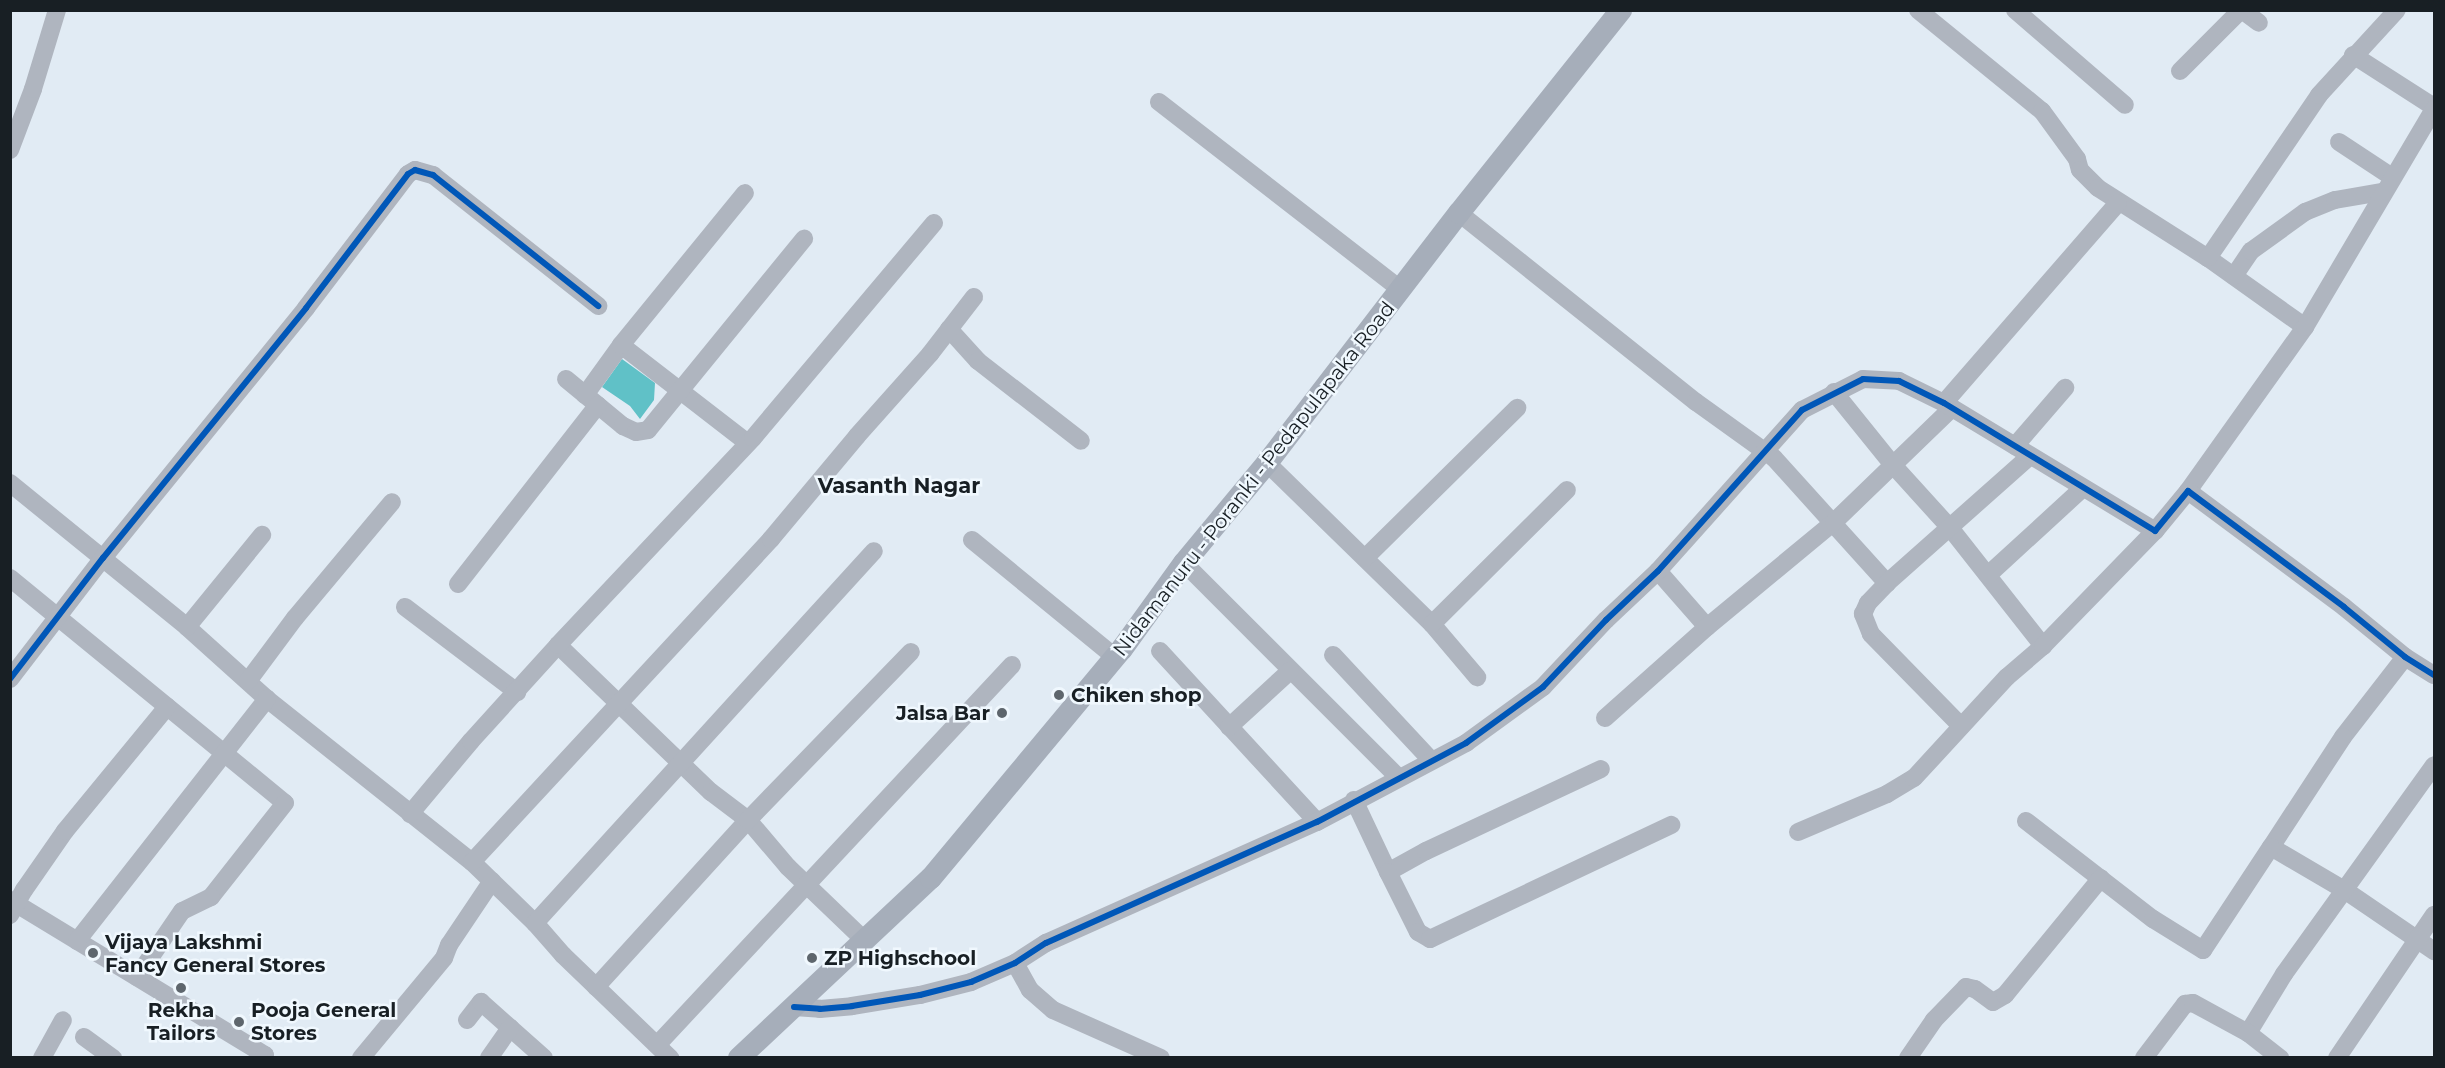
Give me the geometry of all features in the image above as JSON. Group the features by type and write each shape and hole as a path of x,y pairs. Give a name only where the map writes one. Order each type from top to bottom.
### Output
{"main road":[{"name":"Nidamanuru - Poranki - Pedapulapaka Road","path":"739,1058 863,939 931,878 1115,657 1184,563 1267,463 1459,213 1621,10"}],"street":[{"path":"10,150 33,89 57,10"},
{"path":"1918,10 2042,111 2077,159 2080,170 2091,183 2118,203 2208,258 2305,327"},
{"path":"2015,10 2125,105"},
{"path":"2180,71 2242,10 2259,23"},
{"path":"2208,258 2319,95 2397,10"},
{"path":"1798,832 1887,794 1914,778 2007,677 2043,646 2155,531 2188,491 2305,327 2434,108 2354,55"},
{"path":"1159,102 1401,290"},
{"path":"2339,142 2387,185"},
{"path":"10,679 103,558 306,308 398,186 415,170 433,175 598,306"},
{"path":"2234,276 2251,251 2305,212 2387,185"},
{"path":"458,584 591,400 621,345 745,193"},
{"path":"1605,718 1707,627 1834,522 1893,465 1948,406 2118,203"},
{"path":"1459,213 1696,402 1764,450 1834,522 1887,583"},
{"path":"410,814 471,741 558,645 748,443 934,223"},
{"path":"566,379 623,426 641,432 648,430 804,239"},
{"path":"472,862 771,540 974,297"},
{"path":"949,329 978,361 1080,441"},
{"path":"621,345 748,443"},
{"path":"794,1007 820,1009 852,1006 920,995 971,982 1015,963 1046,943 1317,822 1483,732 1543,687 1606,620 1658,571 1802,410 1863,379 1876,377 1899,381 1948,406 2155,531"},
{"path":"1961,726 1871,634 1863,614 1868,603 1887,583 1951,529 2023,451 2065,388"},
{"path":"1834,392 1893,465 1951,529 2043,646"},
{"path":"1365,558 1517,408"},
{"path":"1267,463 1432,624 1478,677"},
{"path":"10,483 187,627 267,699 472,862 663,1051 807,885 1012,665"},
{"path":"1988,575 2082,489"},
{"path":"1432,624 1567,490"},
{"path":"2188,491 2344,607 2405,657 2434,675"},
{"path":"248,681 295,618 392,502"},
{"path":"187,627 262,535"},
{"path":"972,540 1115,657"},
{"path":"535,923 874,551"},
{"path":"1184,563 1398,777"},
{"path":"1658,571 1707,627"},
{"path":"10,578 285,803 211,897 182,911 137,977"},
{"path":"405,607 517,692"},
{"path":"558,645 711,792 748,820 807,885 863,939"},
{"path":"1160,651 1317,822"},
{"path":"596,987 748,820 911,652"},
{"path":"1333,655 1431,760"},
{"path":"2026,821 2153,920 2203,950 2343,737 2405,657"},
{"path":"1229,727 1290,670"},
{"path":"77,941 267,699"},
{"path":"167,707 65,831 12,906 77,941 265,1054 263,1058"},
{"path":"2248,1033 2284,974 2346,891 2410,795 2434,765"},
{"path":"1388,872 1426,851 1601,769"},
{"path":"1354,800 1418,932 1430,939 1671,825"},
{"path":"2271,847 2346,891 2434,951"},
{"path":"1908,1058 1934,1020 1966,987 1975,989 1993,1002 2005,995 2101,878"},
{"path":"361,1058 444,958 448,945 492,881"},
{"path":"2337,1058 2434,915"},
{"path":"1015,963 1030,990 1053,1010 1070,1020 1113,1035 1161,1058"},
{"path":"467,1020 481,1002 544,1058"},
{"path":"2144,1058 2185,1004 2193,1003 2248,1033 2280,1058"},
{"path":"42,1058 63,1020"},
{"path":"489,1058 510,1028"},
{"path":"84,1036 113,1058"}],"water":[{"path":"622,359 655,383 654,400 640,419 630,406 602,387"}],"cycle path":[{"path":"10,679 103,558 306,308 408,174 415,170 433,175 598,306"},
{"path":"794,1007 820,1009 852,1006 920,995 971,982 1015,963 1046,943 1317,822 1466,743 1543,687 1606,620 1658,571 1802,410 1863,379 1899,381 1944,403 2155,531 2188,491 2344,607 2405,657 2434,675"}],"place":[{"name":"Chiken shop","path":"1059,695"},
{"name":"Jalsa Bar","path":"1002,713"},
{"name":"Vijaya Lakshmi Fancy General Stores","path":"93,953"},
{"name":"ZP Highschool","path":"812,958"},
{"name":"Rekha Tailors","path":"181,988"},
{"name":"Pooja General Stores","path":"239,1022"}],"district":[{"name":"Vasanth Nagar","path":"899,486"}]}
